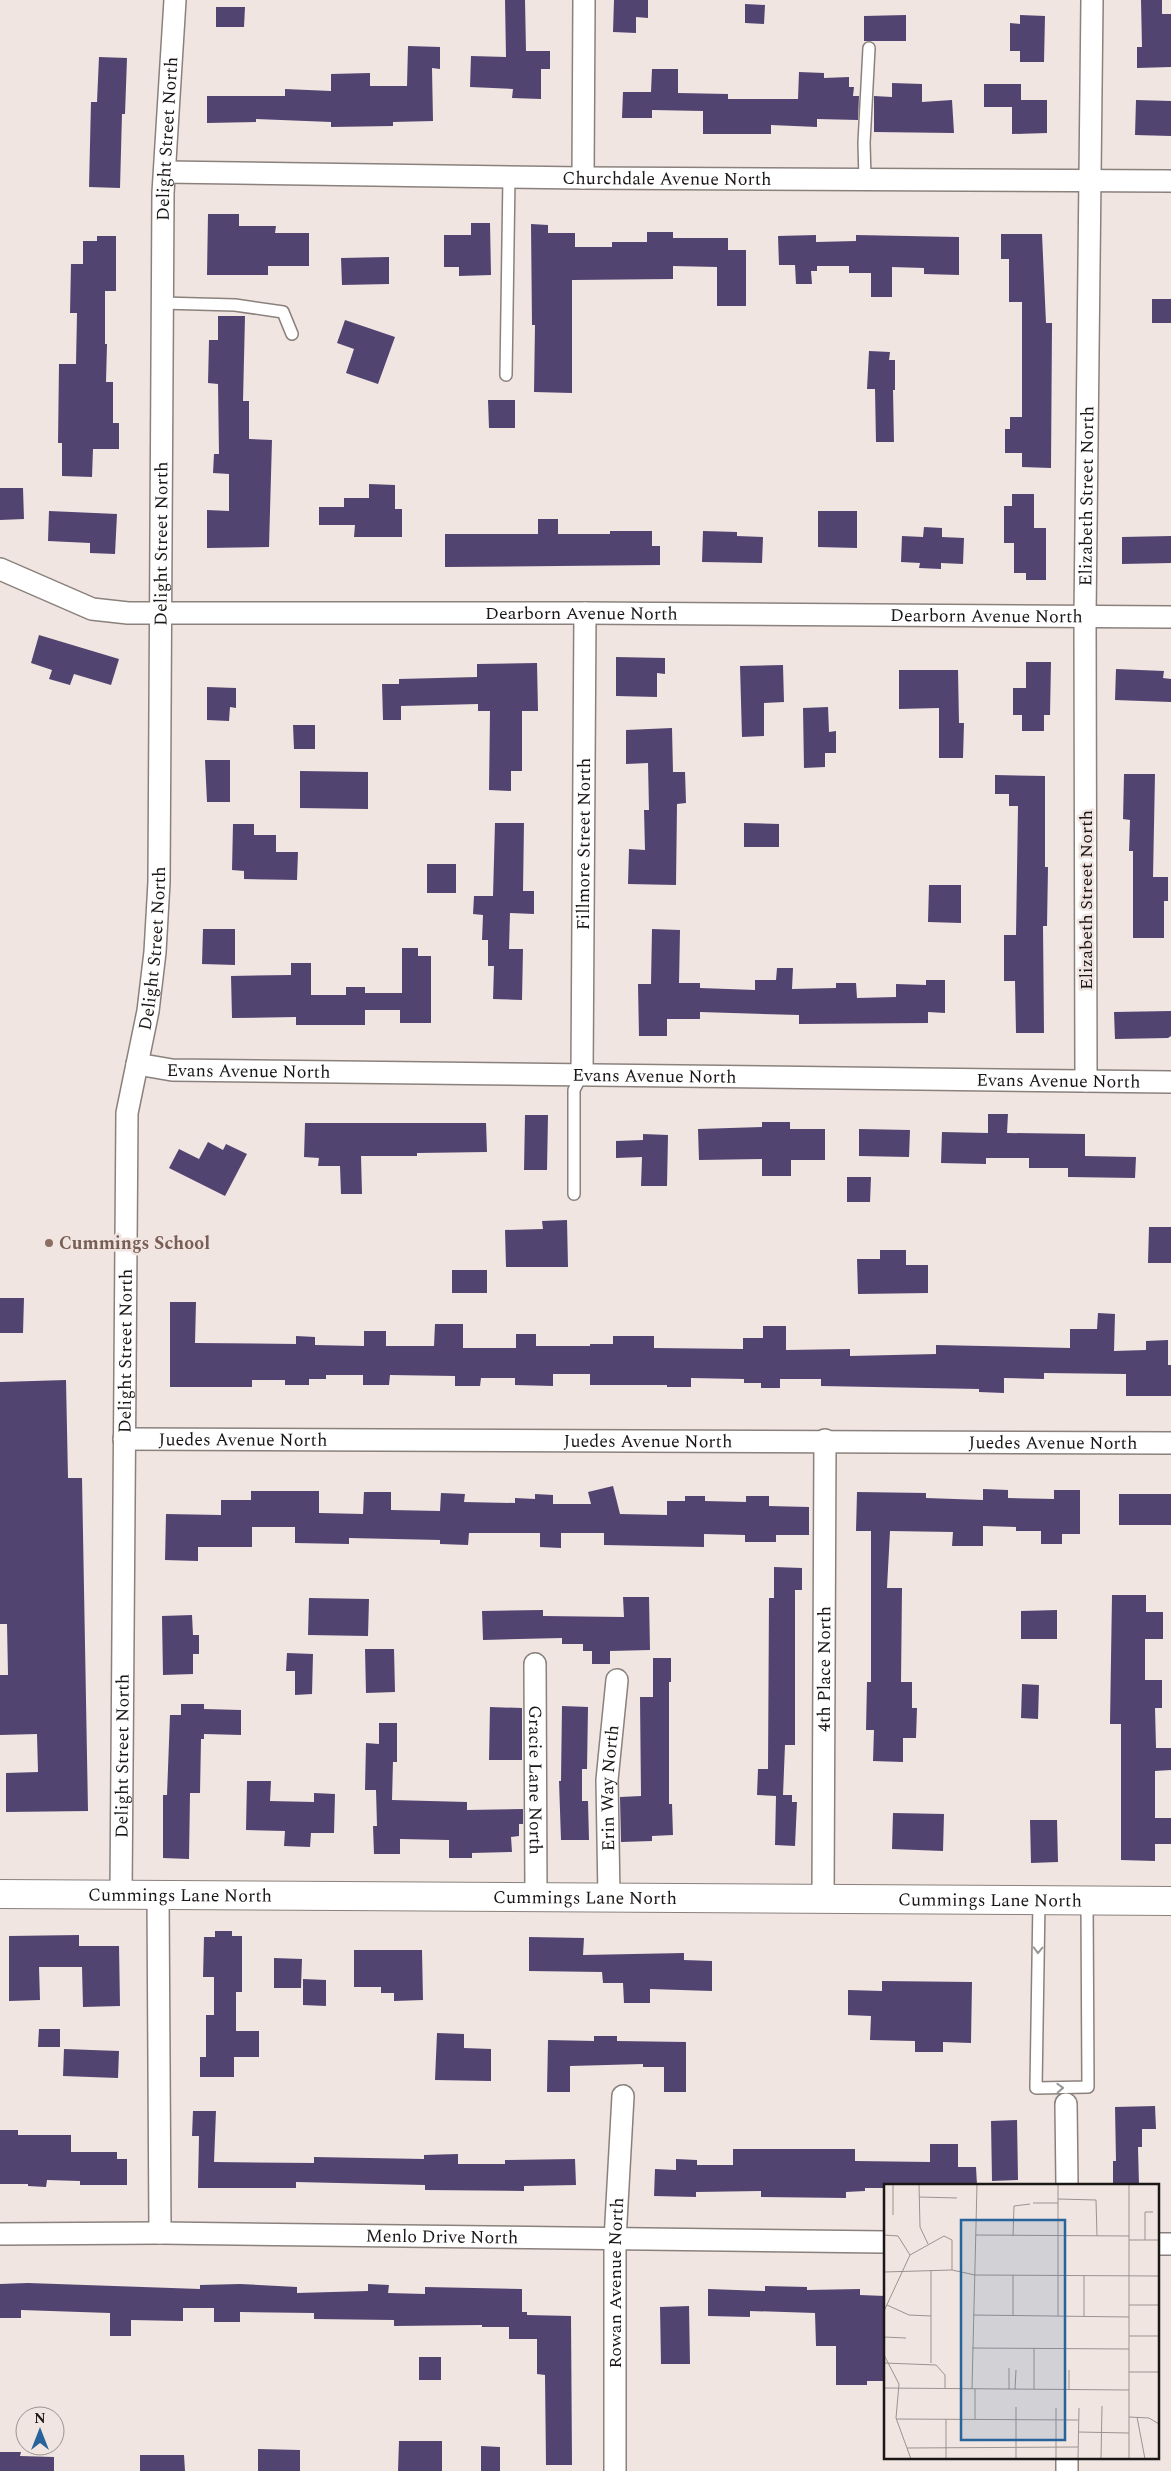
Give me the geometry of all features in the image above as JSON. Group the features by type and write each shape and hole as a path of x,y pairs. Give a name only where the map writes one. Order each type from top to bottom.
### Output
{"street":[{"name":"Delight Street North","path":"121,1895 127,1112 148,1011 159,882 162,302 165,172 175,0"},
{"path":"583,178 584,0"},
{"name":"Elizabeth Street North","path":"1086,1081 1085,616 1092,180 1092,0"},
{"name":"Churchdale Avenue North","path":"165,172 583,178 1171,181"},
{"name":"Dearborn Avenue North","path":"0,569 92,608 128,613 585,613 1171,617"},
{"name":"Fillmore Street North","path":"582,1074 585,613"},
{"name":"Evans Avenue North","path":"137,1064 172,1070 1171,1082"},
{"name":"Juedes Avenue North","path":"124,1439 825,1440 1171,1443"},
{"name":"4th Place North","path":"823,1899 825,1440"},
{"name":"Gracie Lane North","path":"535,1664 536,1896"},
{"name":"Erin Way North","path":"609,1897 607,1780 617,1680"},
{"name":"Cummings Lane North","path":"0,1894 1171,1901"},
{"path":"158,1895 160,2233"},
{"name":"Rowan Avenue North","path":"616,2471 616,2240 624,2096"},
{"path":"1066,2104 1067,2184"},
{"name":"Menlo Drive North","path":"0,2234 160,2233 884,2242"},
{"path":"1158,2244 1171,2244"},
{"path":"1067,2458 1067,2471"}],"lane":[{"path":"865,179 864,143 868,48"},
{"path":"506,375 510,177"},
{"path":"162,302 235,305 283,312 292,334"},
{"path":"574,1194 574,1090 582,1074"},
{"path":"1039,1901 1036,2088 1088,2087 1087,1901"}],"building":[{"path":"505,0 525,0 526,51 550,51 550,69 541,69 541,99 512,98 513,89 470,87 471,56 506,57"},
{"path":"614,0 648,0 648,18 636,17 636,33 613,32"},
{"path":"1141,0 1162,0 1162,14 1171,14 1171,67 1137,68 1137,47 1142,47"},
{"path":"745,4 765,5 764,24 745,23"},
{"path":"216,7 245,7 244,27 216,27"},
{"path":"906,15 906,41 864,41 864,16"},
{"path":"1020,15 1045,16 1044,62 1020,62 1020,51 1010,51 1010,23 1020,24"},
{"path":"408,46 440,47 440,69 432,68 433,121 393,122 393,126 331,127 331,122 256,119 256,122 207,123 207,96 285,96 285,89 331,91 331,74 370,73 370,86 407,86"},
{"path":"99,57 127,58 125,114 122,114 120,188 89,187 91,102 97,102"},
{"path":"652,69 678,69 678,93 728,94 728,99 798,99 799,72 824,73 824,78 849,77 849,87 854,87 853,96 859,96 858,120 817,119 817,127 771,125 771,134 703,134 703,111 652,110 652,118 622,118 623,92 651,92"},
{"path":"892,83 922,84 922,102 952,100 954,133 874,132 874,96 892,97"},
{"path":"984,84 1021,84 1021,100 1047,100 1047,133 1012,134 1012,107 984,107"},
{"path":"1136,100 1171,101 1171,136 1135,135"},
{"path":"208,214 239,214 239,226 276,226 275,233 309,233 309,266 268,266 268,275 207,275"},
{"path":"471,223 490,223 491,275 459,276 459,267 444,267 444,235 471,235"},
{"path":"531,224 548,225 548,233 575,233 575,247 612,247 612,242 647,242 647,232 673,232 673,238 728,238 728,250 746,250 746,306 717,306 717,267 673,266 673,279 572,280 572,393 534,392 535,325 532,325"},
{"path":"1001,234 1042,234 1046,323 1052,323 1051,468 1022,467 1022,453 1005,453 1005,429 1010,429 1010,417 1022,417 1022,302 1009,302 1009,259 1001,259"},
{"path":"816,235 816,242 856,241 856,235 959,237 959,275 924,274 924,268 892,267 892,297 871,297 871,273 849,273 849,266 817,266 817,271 811,271 812,284 796,284 795,265 779,265 778,236"},
{"path":"97,236 116,236 116,291 105,291 105,344 107,344 106,382 113,382 113,423 119,423 119,449 93,449 92,477 62,476 62,443 58,443 59,364 76,364 77,313 70,313 71,264 83,264 83,241 97,241"},
{"path":"389,257 389,284 342,285 341,258"},
{"path":"1152,299 1171,299 1171,323 1152,323"},
{"path":"218,316 245,316 243,401 249,401 249,439 272,440 269,547 207,548 207,510 229,511 229,474 213,473 214,454 219,454 218,384 208,383 209,340 218,340"},
{"path":"345,320 395,337 378,384 346,373 354,349 337,343"},
{"path":"869,351 890,352 889,360 895,360 895,390 893,390 894,442 876,442 875,389 867,389"},
{"path":"488,400 515,400 515,428 489,428"},
{"path":"369,484 395,485 395,509 402,509 402,537 354,537 355,525 319,525 319,507 344,507 344,498 369,498"},
{"path":"0,488 23,488 24,519 0,520"},
{"path":"1012,494 1034,494 1034,528 1046,528 1046,580 1026,580 1026,573 1014,573 1014,543 1004,543 1004,506 1012,506"},
{"path":"49,511 117,514 115,554 90,553 90,543 48,541"},
{"path":"818,511 857,511 857,548 818,547"},
{"path":"538,519 558,519 558,534 610,534 610,531 652,531 652,546 660,546 660,565 445,567 445,534 538,534"},
{"path":"924,527 942,528 942,537 964,538 963,564 941,563 941,569 919,568 920,563 901,562 902,536 923,537"},
{"path":"703,531 737,532 737,536 763,537 762,563 702,562"},
{"path":"1171,536 1171,563 1122,564 1122,537"},
{"path":"39,635 119,659 111,685 74,674 70,685 49,679 52,670 31,663"},
{"path":"616,657 665,658 665,674 657,673 657,697 616,696"},
{"path":"1026,662 1051,662 1050,715 1044,715 1044,731 1022,731 1022,715 1013,715 1013,688 1026,688"},
{"path":"537,663 538,711 522,711 522,771 511,771 511,791 489,790 490,711 478,711 478,704 401,706 401,720 383,720 382,684 399,684 399,679 477,677 477,664"},
{"path":"783,665 784,702 764,703 764,736 742,737 740,666"},
{"path":"1116,669 1164,671 1163,678 1171,679 1171,702 1115,700"},
{"path":"899,670 958,670 959,723 964,723 963,758 939,758 939,708 899,709"},
{"path":"207,687 236,688 236,708 230,707 229,721 207,720"},
{"path":"828,707 829,732 836,731 836,753 825,753 825,767 804,768 803,708"},
{"path":"293,725 315,725 315,749 294,749"},
{"path":"672,728 673,772 685,772 686,803 677,804 676,885 628,884 629,849 645,850 644,810 649,810 648,763 626,764 626,730"},
{"path":"205,760 230,760 230,802 207,802"},
{"path":"300,771 368,772 368,809 300,808"},
{"path":"1124,774 1155,774 1153,877 1168,877 1168,901 1164,901 1164,938 1133,938 1133,851 1129,851 1130,820 1123,819"},
{"path":"995,775 1045,776 1045,867 1048,867 1047,926 1043,926 1044,1033 1016,1033 1015,981 1004,981 1004,935 1016,935 1018,806 1009,806 1009,794 995,794"},
{"path":"495,823 524,823 523,891 534,891 534,914 510,913 509,949 523,949 522,1000 493,999 494,966 488,966 488,940 482,940 483,915 473,914 474,896 493,896"},
{"path":"744,823 779,824 779,847 744,847"},
{"path":"233,824 254,824 254,835 276,835 276,852 298,852 297,880 244,879 244,871 232,870"},
{"path":"427,864 456,864 456,893 427,893"},
{"path":"929,885 961,885 961,923 928,922"},
{"path":"203,929 235,929 235,965 202,964"},
{"path":"652,929 680,930 679,983 700,983 700,988 755,990 755,980 776,980 777,968 793,968 792,989 836,988 836,983 856,983 857,998 896,997 896,984 926,985 926,980 945,980 945,1013 928,1012 928,1023 799,1024 799,1015 700,1012 700,1019 667,1019 667,1036 639,1036 638,984 651,984"},
{"path":"402,948 418,948 418,956 431,956 431,1023 400,1023 400,1010 365,1010 365,1025 296,1025 296,1017 232,1018 231,976 291,975 291,963 311,963 311,995 346,995 346,987 365,987 365,993 402,993"},
{"path":"1171,1011 1171,1036 1168,1038 1115,1039 1114,1012"},
{"path":"988,1114 1008,1114 1007,1133 1085,1134 1085,1156 1136,1157 1135,1178 1068,1177 1068,1168 1029,1168 1029,1158 986,1158 986,1164 941,1163 942,1132 988,1133"},
{"path":"525,1115 548,1115 547,1170 524,1170"},
{"path":"762,1122 790,1122 790,1129 825,1129 825,1160 791,1160 791,1176 762,1176 762,1159 699,1160 698,1129 762,1127"},
{"path":"305,1123 486,1123 487,1152 417,1153 417,1156 361,1156 362,1194 341,1194 340,1166 318,1166 319,1158 304,1157"},
{"path":"859,1129 910,1130 909,1157 859,1156"},
{"path":"643,1134 668,1135 667,1186 641,1186 642,1157 616,1158 616,1141 643,1140"},
{"path":"208,1142 223,1150 226,1144 247,1154 225,1196 169,1168 179,1149 199,1159"},
{"path":"847,1177 871,1177 870,1202 847,1202"},
{"path":"567,1220 568,1267 506,1267 505,1230 543,1229 542,1221"},
{"path":"1149,1227 1171,1227 1171,1263 1148,1263"},
{"path":"880,1250 906,1250 906,1265 928,1265 928,1293 858,1294 857,1259 880,1259"},
{"path":"452,1270 487,1270 487,1293 452,1293"},
{"path":"0,1298 24,1298 23,1333 0,1333"},
{"path":"170,1302 196,1302 195,1343 296,1344 296,1336 315,1337 315,1345 364,1346 364,1331 386,1331 386,1346 434,1346 435,1324 463,1324 463,1348 516,1348 516,1334 536,1334 536,1346 590,1346 590,1344 613,1344 613,1336 654,1336 654,1348 743,1349 743,1338 763,1338 763,1326 786,1326 786,1350 850,1349 850,1356 936,1354 936,1345 1070,1348 1070,1329 1097,1329 1098,1313 1115,1314 1114,1351 1146,1350 1146,1341 1168,1340 1168,1365 1171,1365 1171,1396 1126,1396 1126,1374 1044,1373 1044,1379 1004,1378 1004,1393 979,1392 979,1389 821,1386 821,1379 780,1379 780,1388 761,1388 761,1383 744,1383 744,1379 691,1378 691,1387 667,1387 667,1385 590,1385 590,1374 553,1374 553,1386 515,1385 515,1378 481,1378 480,1386 455,1386 455,1376 390,1375 389,1385 363,1385 363,1375 326,1375 326,1379 309,1379 309,1385 285,1385 285,1380 252,1380 252,1387 170,1387"},
{"path":"66,1380 68,1478 82,1478 88,1811 6,1812 6,1773 38,1772 37,1734 0,1735 0,1675 8,1675 7,1624 0,1624 0,1382"},
{"path":"613,1486 620,1514 667,1515 667,1501 685,1501 685,1496 705,1496 705,1501 746,1502 746,1496 769,1496 769,1506 809,1507 809,1535 776,1535 776,1542 745,1542 745,1535 704,1534 704,1547 604,1545 604,1533 561,1533 561,1548 540,1547 540,1533 469,1533 468,1545 440,1544 440,1540 349,1538 349,1544 295,1543 295,1527 252,1527 252,1547 198,1547 198,1561 165,1560 166,1514 221,1515 221,1500 251,1500 251,1491 319,1491 319,1513 363,1514 364,1492 391,1492 391,1510 440,1511 441,1493 465,1494 464,1502 515,1503 515,1498 535,1499 535,1494 553,1495 553,1504 591,1504 588,1492"},
{"path":"983,1489 1008,1490 1008,1498 1054,1499 1054,1490 1080,1490 1080,1534 1062,1534 1062,1544 1041,1544 1041,1531 1016,1531 1016,1527 983,1526 983,1546 952,1546 953,1532 890,1531 887,1588 902,1588 901,1682 912,1682 912,1708 917,1708 916,1738 903,1738 903,1762 873,1761 874,1730 866,1730 867,1682 871,1682 871,1531 856,1531 857,1492 926,1493 926,1498 983,1500"},
{"path":"1119,1494 1171,1494 1171,1525 1119,1525"},
{"path":"774,1567 802,1568 802,1590 795,1590 795,1745 785,1745 783,1795 792,1795 792,1802 797,1802 795,1846 775,1845 776,1796 757,1795 758,1769 768,1769 769,1598 774,1598"},
{"path":"1112,1595 1146,1595 1146,1612 1163,1612 1163,1639 1145,1639 1145,1680 1162,1680 1162,1708 1155,1708 1156,1748 1171,1748 1171,1770 1155,1771 1155,1818 1171,1818 1171,1844 1155,1844 1155,1861 1121,1860 1121,1724 1110,1724"},
{"path":"623,1597 649,1597 650,1650 610,1651 610,1664 592,1664 592,1651 583,1651 583,1644 562,1644 562,1638 483,1640 482,1611 543,1610 543,1616 624,1617"},
{"path":"309,1598 369,1599 368,1636 308,1635"},
{"path":"1057,1610 1057,1639 1021,1639 1021,1611"},
{"path":"192,1615 193,1635 199,1635 199,1654 193,1654 193,1674 163,1675 162,1616"},
{"path":"365,1649 394,1649 395,1692 366,1693"},
{"path":"287,1653 313,1654 312,1694 295,1695 295,1671 286,1671"},
{"path":"653,1658 671,1658 671,1682 669,1682 669,1804 672,1804 673,1835 652,1836 652,1841 621,1842 620,1797 641,1796 640,1697 653,1697"},
{"path":"1022,1684 1039,1685 1038,1719 1021,1718"},
{"path":"181,1704 204,1704 204,1709 241,1710 241,1735 204,1734 204,1739 201,1739 200,1793 190,1793 189,1859 163,1858 163,1795 167,1795 170,1715 181,1715"},
{"path":"562,1706 588,1707 587,1769 582,1769 582,1801 588,1801 589,1840 561,1840 559,1781 561,1781"},
{"path":"490,1707 522,1708 522,1760 489,1760"},
{"path":"379,1723 397,1723 397,1762 393,1762 392,1800 467,1802 467,1810 523,1809 523,1824 519,1824 519,1836 511,1837 512,1852 472,1853 472,1858 449,1858 449,1840 400,1839 400,1854 374,1854 373,1826 377,1826 376,1790 365,1790 366,1743 379,1744"},
{"path":"247,1781 271,1781 270,1801 314,1802 314,1793 335,1794 334,1833 311,1833 310,1847 284,1846 285,1831 246,1830"},
{"path":"893,1813 944,1814 943,1851 892,1849"},
{"path":"1030,1820 1057,1820 1058,1862 1031,1863"},
{"path":"215,1931 232,1931 232,1936 242,1936 242,1992 236,1992 236,2031 259,2031 259,2057 234,2057 234,2077 200,2077 200,2057 206,2057 206,2015 214,2015 214,1977 203,1977 204,1937 215,1937"},
{"path":"79,1935 79,1946 119,1946 120,2006 83,2007 82,1967 39,1967 40,2000 9,2001 9,1936"},
{"path":"529,1937 584,1938 583,1955 684,1953 684,1960 712,1961 712,1991 650,1989 650,2003 624,2003 623,1983 603,1983 602,1972 529,1971"},
{"path":"354,1950 422,1950 423,2000 394,2001 394,1993 381,1993 381,1987 354,1987"},
{"path":"274,1958 302,1959 301,1988 274,1988"},
{"path":"303,1979 326,1980 326,2006 303,2005"},
{"path":"882,1981 972,1982 971,2043 943,2042 943,2052 915,2052 915,2041 870,2040 871,2016 848,2015 848,1990 882,1991"},
{"path":"39,2029 60,2029 60,2047 38,2047"},
{"path":"437,2033 464,2034 464,2048 491,2049 491,2081 435,2080"},
{"path":"594,2036 617,2036 617,2041 686,2042 686,2092 664,2092 664,2067 643,2067 643,2064 570,2066 570,2092 547,2092 548,2040 594,2041"},
{"path":"64,2049 119,2051 118,2078 63,2076"},
{"path":"1155,2106 1156,2129 1142,2129 1142,2147 1138,2147 1139,2184 1113,2184 1113,2161 1116,2161 1115,2107"},
{"path":"193,2111 216,2111 214,2162 314,2163 314,2157 424,2159 424,2155 458,2154 458,2164 505,2164 505,2160 575,2159 576,2185 524,2186 524,2191 425,2190 425,2185 296,2182 296,2188 198,2188 199,2136 192,2136"},
{"path":"1017,2120 1018,2180 992,2181 991,2121"},
{"path":"0,2130 18,2130 18,2135 71,2135 71,2152 117,2152 117,2159 127,2159 127,2185 80,2185 80,2181 47,2180 46,2187 28,2186 28,2184 0,2184"},
{"path":"930,2144 958,2144 958,2167 976,2167 977,2184 884,2184 884,2188 865,2188 865,2191 846,2192 846,2198 761,2197 761,2191 696,2192 696,2197 654,2196 655,2169 676,2170 676,2159 697,2160 697,2165 733,2165 733,2149 855,2149 855,2161 930,2162"},
{"path":"28,2283 200,2289 200,2285 240,2284 297,2287 297,2293 368,2291 368,2284 389,2285 388,2293 425,2294 425,2287 522,2289 522,2312 527,2312 527,2315 571,2316 572,2465 546,2465 545,2375 537,2374 537,2339 509,2339 509,2327 482,2327 482,2325 394,2326 394,2320 314,2319 314,2313 240,2312 240,2322 214,2322 214,2308 183,2308 183,2321 131,2320 131,2336 110,2336 110,2313 21,2310 21,2318 0,2318 0,2284"},
{"path":"765,2286 807,2287 807,2290 860,2289 860,2295 884,2296 884,2381 867,2381 867,2385 836,2385 836,2346 816,2346 815,2313 750,2311 750,2317 708,2316 708,2289 765,2291"},
{"path":"689,2306 690,2364 661,2364 660,2307"},
{"path":"419,2357 441,2357 441,2380 419,2380"},
{"path":"399,2441 442,2441 442,2471 398,2471"},
{"path":"481,2446 500,2447 500,2471 481,2471"},
{"path":"258,2449 300,2450 300,2471 258,2471"},
{"path":"0,2452 15,2452 15,2456 54,2457 54,2471 0,2471"},
{"path":"140,2455 184,2455 185,2471 140,2471"}],"place":[{"name":"Cummings School","path":"49,1243"}]}
